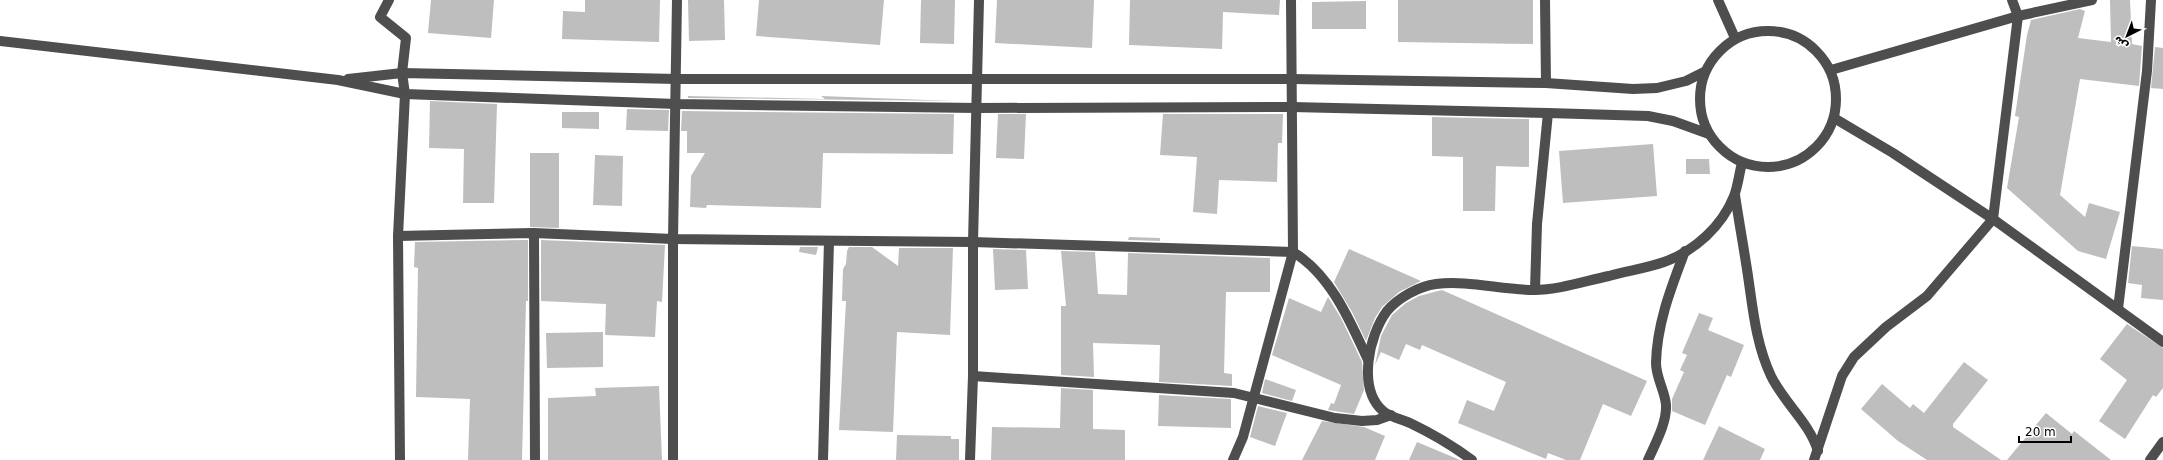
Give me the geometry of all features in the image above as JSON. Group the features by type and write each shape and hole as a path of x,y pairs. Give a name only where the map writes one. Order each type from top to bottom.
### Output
{"street":[{"path":"389,0 380,17 406,38 402,73 405,94 398,236 400,460"},
{"path":"673,460 673,239 677,79 677,0"},
{"path":"970,460 973,376 973,242 980,0"},
{"path":"1233,460 1243,437 1293,252 1291,0"},
{"path":"1545,0 1546,83"},
{"path":"1718,0 1735,38"},
{"path":"1816,455 1842,376 1854,357 1886,326 1927,296 1993,219 2018,16 2012,0"},
{"path":"1831,70 2018,16 2092,0"},
{"path":"2118,309 2147,71 2151,0"},
{"path":"1756,31 1778,31 1800,38 1818,51 1831,70 1837,94 1834,118 1825,139 1808,155 1787,166 1764,168 1742,163 1723,151 1708,134 1701,114 1699,93 1704,72 1717,52 1735,38 1756,31"},
{"path":"0,41 338,80 405,94 676,104 978,108 1292,107 1648,116 1673,121 1708,134"},
{"path":"338,80 402,73 677,79 1292,79 1546,83 1658,88 1686,81 1704,72"},
{"path":"1535,290 1537,224 1548,113"},
{"path":"1834,118 1893,153 1993,219 2163,342"},
{"path":"1472,460 1440,438 1383,410 1372,393 1368,377 1368,360 1379,324 1388,310 1403,298 1419,289 1436,284 1535,290 1569,285 1665,262 1685,251 1712,231 1728,210 1742,163"},
{"path":"1734,194 1753,318 1762,352 1780,392 1814,439 1816,455"},
{"path":"398,236 534,233 673,239 973,242 1293,252 1308,261 1335,296 1350,322 1368,360"},
{"path":"534,233 535,460"},
{"path":"824,460 829,241"},
{"path":"1648,460 1665,417 1666,405 1658,378 1656,365 1659,330 1666,300 1685,251"},
{"path":"973,376 1234,393 1253,396 1335,418 1362,421 1377,420 1391,415"},
{"path":"2150,460 2163,442"}],"building":[{"path":"431,0 494,0 491,38 428,33"},
{"path":"585,0 660,0 659,42 562,39 563,11 585,12"},
{"path":"688,0 724,0 725,40 689,41"},
{"path":"759,0 884,0 880,45 756,36"},
{"path":"921,0 955,0 954,44 920,43"},
{"path":"997,0 1094,0 1092,48 995,43"},
{"path":"1130,0 1280,0 1279,15 1223,12 1222,49 1129,45"},
{"path":"1398,0 1533,0 1533,44 1398,42"},
{"path":"2110,0 2130,0 2132,44 2142,46 2139,86 2080,79 2060,195 2085,217 2089,203 2120,212 2106,259 2078,251 2007,188 2019,117 2015,116 2027,35 2031,20 2080,9 2085,11 2078,38 2111,42"},
{"path":"1366,1 1366,29 1312,29 1312,2"},
{"path":"2155,47 2163,48 2163,89 2151,88"},
{"path":"688,96 825,99 821,96 954,101 688,98"},
{"path":"430,101 497,104 494,203 463,203 464,149 429,148"},
{"path":"627,109 669,110 668,131 626,130"},
{"path":"682,111 954,114 953,154 823,153 821,208 707,205 706,208 690,207 691,176 705,153 687,153 687,131 681,131"},
{"path":"562,112 599,112 599,129 562,128"},
{"path":"998,114 1026,114 1024,159 996,158"},
{"path":"1163,114 1283,114 1282,143 1278,143 1277,182 1219,180 1217,214 1193,212 1197,157 1160,155"},
{"path":"1432,117 1529,119 1529,167 1496,166 1495,211 1463,211 1463,157 1432,156"},
{"path":"1653,144 1657,196 1563,203 1559,151"},
{"path":"530,153 559,153 559,228 530,227"},
{"path":"595,155 623,156 622,206 593,205"},
{"path":"1686,159 1709,159 1710,174 1686,174"},
{"path":"1129,237 1160,238 1160,241 1128,240"},
{"path":"528,240 528,301 526,301 522,460 468,460 470,399 416,397 418,268 414,267 415,242"},
{"path":"541,240 665,245 662,302 657,301 655,337 605,335 606,304 541,301"},
{"path":"2132,246 2163,249 2163,300 2141,298 2142,285 2128,283"},
{"path":"800,247 818,247 816,255 799,252"},
{"path":"849,247 872,247 898,266 899,248 953,248 950,335 897,332 893,432 839,430 846,301 842,301 843,269 846,264 847,251"},
{"path":"993,249 1026,250 1028,289 995,290"},
{"path":"1349,249 1421,281 1399,292 1382,307 1375,318 1366,341 1352,312 1334,282"},
{"path":"1061,251 1095,252 1098,294 1127,295 1128,253 1270,258 1270,292 1226,292 1224,373 1232,374 1232,386 1159,382 1160,345 1093,343 1094,377 1061,375 1061,306 1066,306"},
{"path":"1442,290 1647,381 1631,416 1603,404 1580,460 1566,460 1548,453 1546,459 1458,423 1467,400 1494,411 1506,382 1422,345 1420,350 1406,344 1399,360 1381,352 1375,365 1381,336 1392,315 1406,303 1419,296"},
{"path":"1328,297 1341,318 1362,362 1364,390 1354,414 1328,410 1331,403 1334,404 1341,385 1272,355 1289,298 1321,312"},
{"path":"1699,313 1713,318 1708,330 1744,345 1731,377 1727,375 1705,425 1672,411 1672,399 1684,372 1680,370 1687,355 1682,353"},
{"path":"2127,324 2163,348 2163,388 2156,397 2153,395 2125,439 2099,421 2127,380 2100,359"},
{"path":"603,332 603,367 547,368 546,333"},
{"path":"1964,362 1988,380 1953,424 1953,427 2001,460 1927,460 1898,441 1861,409 1882,384 1910,408 1913,404 1924,413"},
{"path":"1265,379 1296,390 1292,401 1262,393"},
{"path":"659,386 662,460 548,460 548,398 596,396 595,388"},
{"path":"1061,388 1093,390 1093,429 1125,430 1125,460 991,460 992,427 1060,428"},
{"path":"1159,395 1231,399 1231,428 1158,426"},
{"path":"1258,406 1287,413 1275,446 1250,437"},
{"path":"2046,413 2072,434 2074,431 2111,460 2007,460"},
{"path":"1322,421 1364,427 1385,436 1375,460 1302,460"},
{"path":"1719,426 1765,449 1760,460 1703,460"},
{"path":"897,435 951,436 951,439 959,439 959,460 896,460"},
{"path":"1417,442 1460,460 1409,460"}]}
